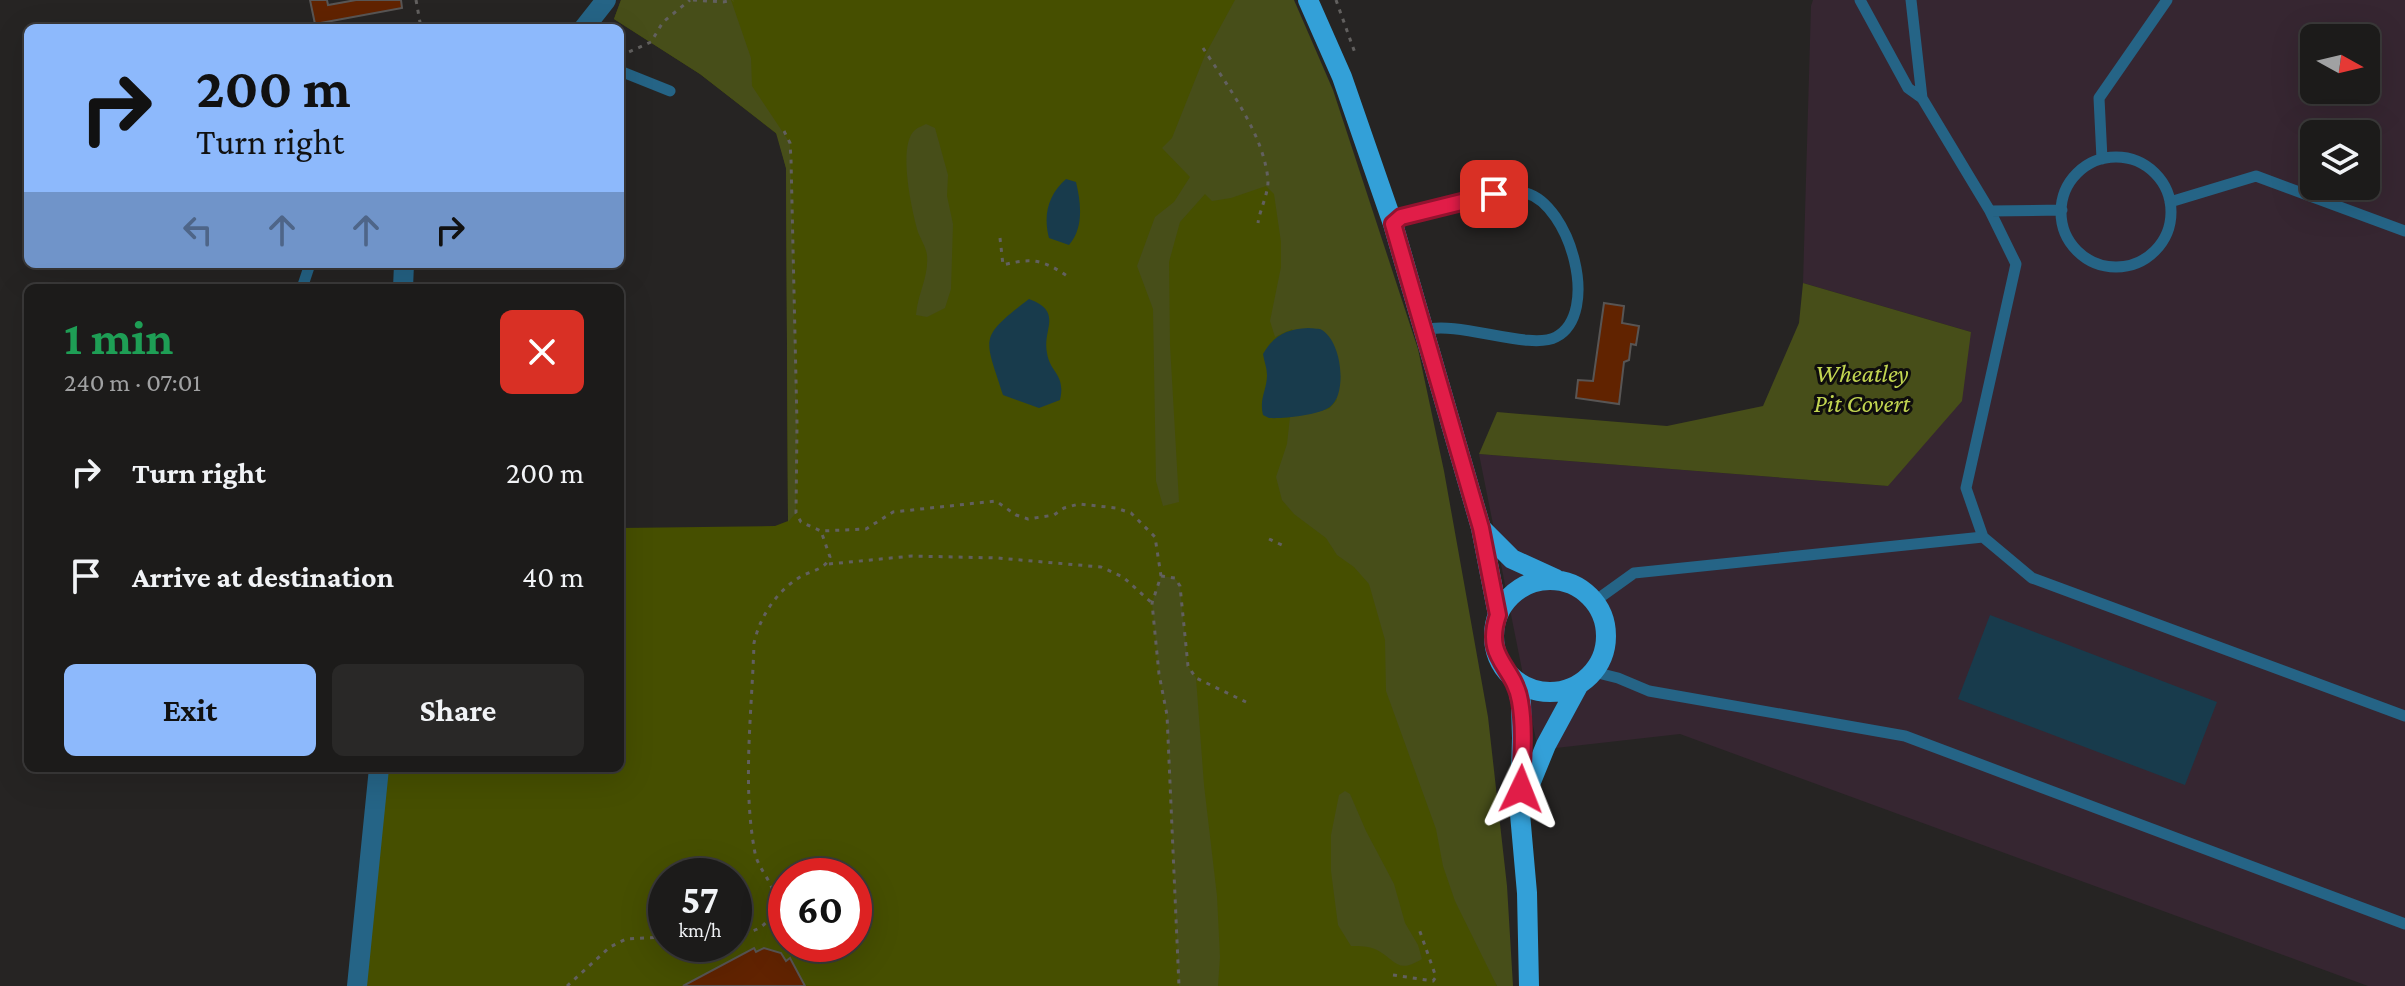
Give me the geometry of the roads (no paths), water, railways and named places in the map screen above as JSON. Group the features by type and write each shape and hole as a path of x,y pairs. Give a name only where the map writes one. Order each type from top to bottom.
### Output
{"main road":[{"path":"1308,0 1342,77 1393,224 1481,528 1498,615"},
{"path":"1481,528 1512,559 1579,587 1595,601 1604,618 1607,637 1604,655 1594,672 1578,686 1546,745 1520,814"},
{"path":"1558,579 1537,581 1517,590 1498,615 1494,646 1502,666 1516,682 1536,691 1557,692 1578,686"},
{"path":"1516,682 1521,703 1520,814 1527,893 1529,986"}],"street":[{"path":"587,24 606,0"},
{"path":"357,986 379,772"}],"lane":[{"path":"1860,0 1908,88 1922,98 1990,211 2016,264 1966,488 1983,537 2032,578 2405,716"},
{"path":"1911,0 1922,98"},
{"path":"2102,159 2099,98 2167,0"},
{"path":"624,73 670,91"},
{"path":"2102,159 2132,159 2157,175 2166,188 2171,220 2165,238 2154,253 2139,263 2120,267 2102,265 2086,258 2072,245 2064,228 2062,210 2069,184 2089,165 2102,159"},
{"path":"2170,202 2256,176 2405,231"},
{"path":"1393,224 1401,217 1477,196 1524,192 1536,196 1553,213 1571,248 1577,269 1576,304 1568,329 1558,336 1529,339 1449,328 1424,330"},
{"path":"1990,211 2062,210"},
{"path":"1595,601 1634,573 1983,537"},
{"path":"1594,672 1649,691 1905,736 2405,924"}],"water":[{"path":"1066,179 1076,182 1080,207 1077,231 1069,245 1049,238 1047,221 1051,199"},
{"path":"1029,299 1040,304 1049,315 1047,353 1061,384 1060,400 1039,408 1003,395 990,350 993,332"},
{"path":"1308,328 1320,329 1327,335 1338,355 1341,379 1336,400 1330,407 1318,412 1269,418 1263,415 1262,409 1267,375 1263,354 1282,334"},
{"path":"1990,615 2217,702 2185,785 1958,699"}],"park label":[{"name":"Wheatley Pit Covert","path":"1862,388"}]}
